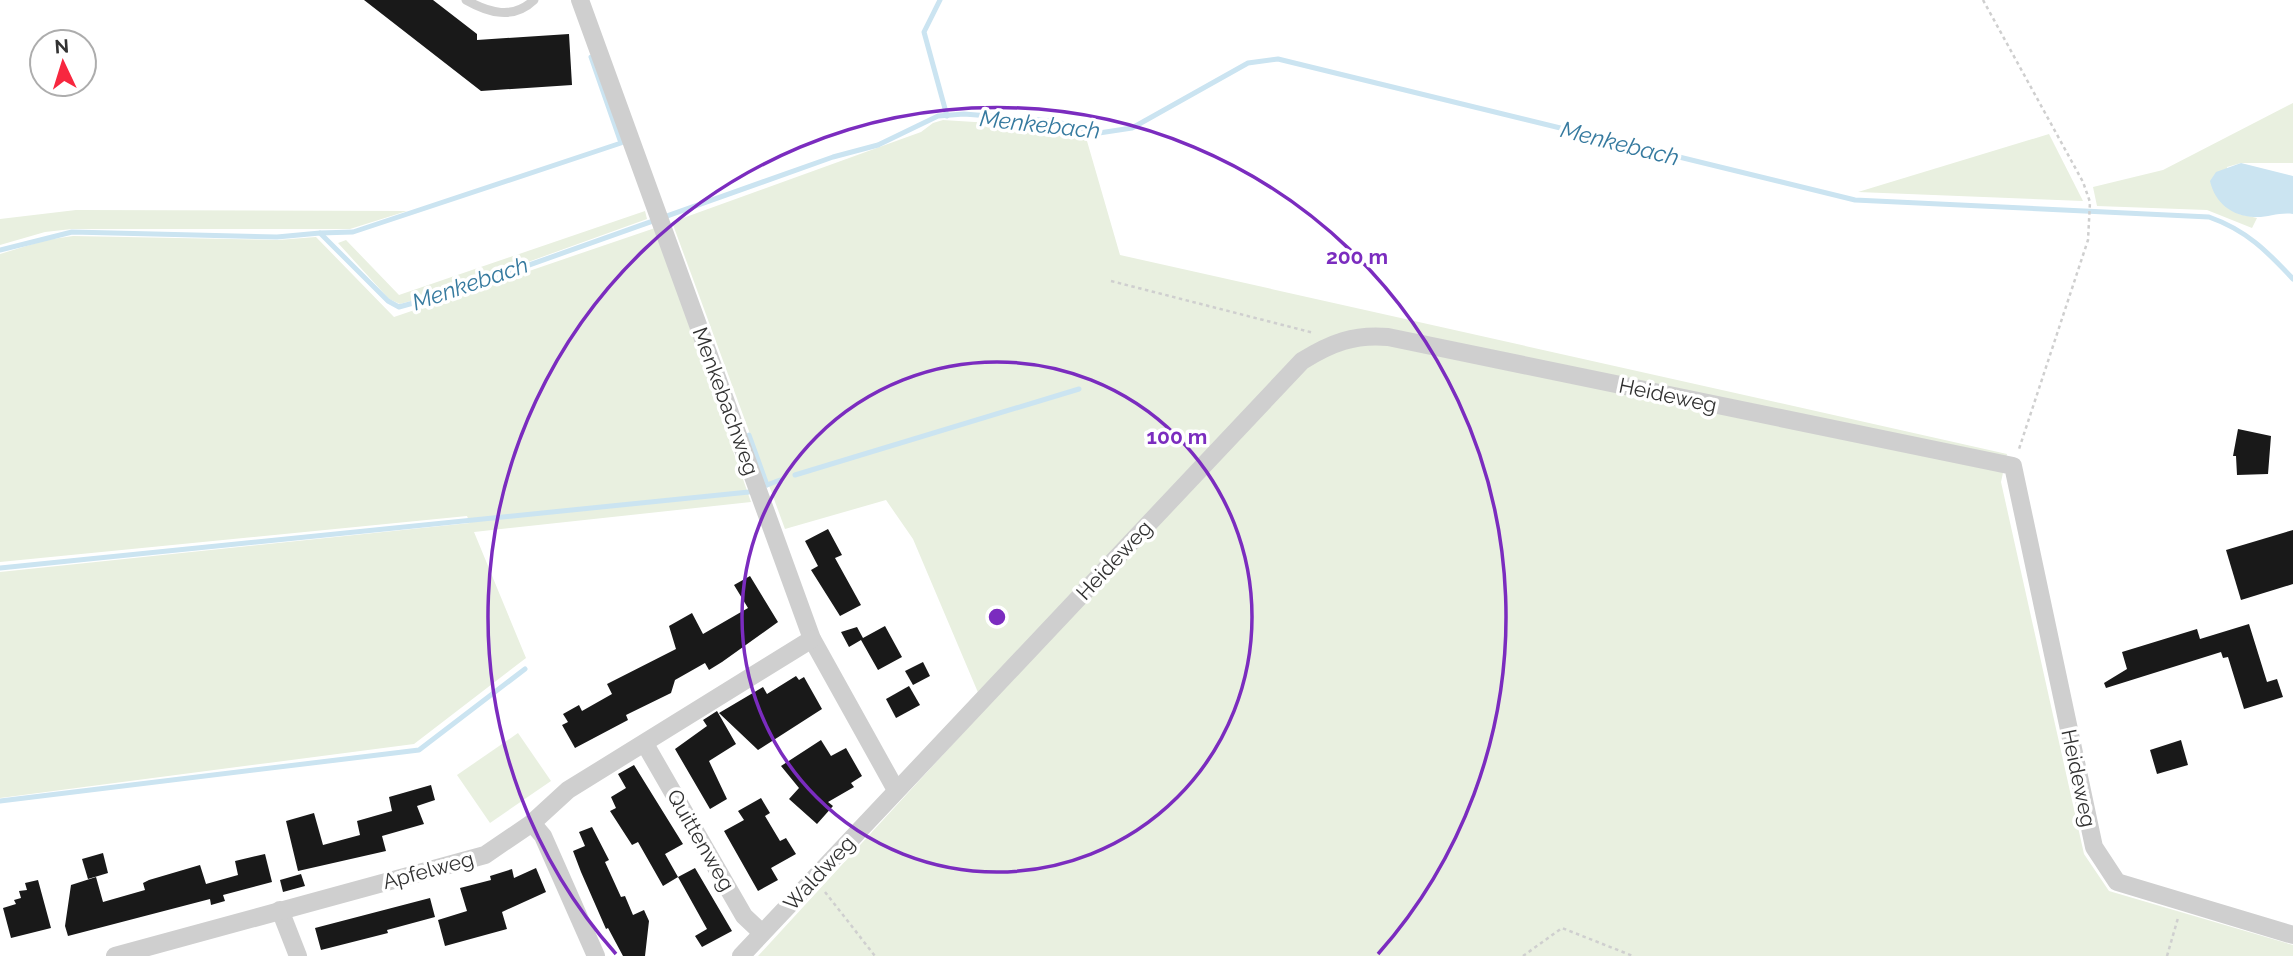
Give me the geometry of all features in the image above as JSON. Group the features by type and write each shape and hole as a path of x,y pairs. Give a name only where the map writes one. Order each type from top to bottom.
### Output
{"street":[{"name":"Menkebachweg","path":"580,0 666,230 812,639 896,790"},
{"name":"Heideweg","path":"896,790 1302,361 1330,344 1363,335 1388,337 2013,466 2048,644 2094,847 2117,882 2293,934"},
{"name":"Apfelweg","path":"115,956 485,855 532,822 568,790 812,639"},
{"name":"Quittenweg","path":"645,744 744,916 762,933"},
{"name":"Waldweg","path":"741,956 896,790"},
{"path":"532,822 543,836 596,956"},
{"path":"280,910 298,956"}],"lane":[{"path":"466,0 505,14 527,7 534,0"}],"path":[{"path":"1983,0 2083,182 2090,202 2088,240 2013,466"},
{"path":"1111,281 1318,334 1330,344"},
{"path":"814,879 875,956"},
{"path":"2167,956 2183,902"},
{"path":"1522,956 1562,928 1633,956"}],"green space":[{"path":"2293,103 2293,163 2241,163 2227,167 2239,214 2257,218 2252,228 2207,210 2097,206 2093,187 2163,170"},
{"path":"943,120 1054,127 1087,141 1120,255 2007,454 2001,482 2084,854 2109,891 2293,945 2293,956 758,956 985,709 913,539 886,500 785,529 672,222 921,132 933,123"},
{"path":"2049,134 2083,201 1858,192"},
{"path":"76,210 407,211 350,229 72,229 45,232 0,245 0,219"},
{"path":"645,211 647,219 456,288 400,304 389,299 338,243 346,240 399,295"},
{"path":"655,228 751,502 474,532 526,658 414,744 0,798 0,572 470,523 467,516 0,562 0,254 46,240 73,236 278,240 316,237 394,317"},
{"path":"518,733 551,781 490,823 457,775"}],"water":[{"path":"2241,163 2293,176 2293,214 2246,216 2232,211 2220,202 2210,181 2216,172"}],"building":[{"path":"364,0 433,0 477,34 477,40 569,34 572,85 481,91"},
{"path":"2238,429 2271,436 2268,474 2237,475 2236,456 2233,456"},
{"path":"828,529 842,555 835,558 861,605 840,616 811,570 818,566 805,541"},
{"path":"2293,530 2293,584 2241,600 2226,550"},
{"path":"750,576 778,622 709,670 705,663 675,680 671,693 626,715 628,720 575,748 562,725 568,722 563,714 579,705 582,711 612,694 607,684 676,649 669,626 692,613 703,634 748,608 734,585"},
{"path":"2249,624 2267,682 2277,679 2283,697 2244,709 2228,657 2223,658 2221,652 2106,688 2104,683 2127,669 2122,652 2197,629 2200,639"},
{"path":"885,626 902,657 878,670 861,640 849,647 841,632 857,627 863,638"},
{"path":"923,662 930,676 913,685 905,671"},
{"path":"796,676 799,680 804,677 822,709 758,750 719,713 763,687 767,694"},
{"path":"909,686 920,705 896,718 886,699"},
{"path":"717,711 736,744 709,761 727,799 710,809 675,749 707,726 703,720"},
{"path":"821,740 831,756 846,748 862,776 851,783 854,787 828,802 833,806 817,824 789,799 799,788 781,766"},
{"path":"2181,740 2188,765 2157,774 2150,750"},
{"path":"634,765 683,844 665,854 678,877 663,886 638,842 632,845 610,811 616,808 611,797 626,788 618,774"},
{"path":"431,785 435,800 417,806 424,824 382,836 386,851 298,871 286,821 314,813 323,845 360,835 357,821 392,811 389,797"},
{"path":"761,798 770,813 765,816 780,841 786,838 796,854 771,868 778,880 758,891 724,831 744,820 738,811"},
{"path":"592,827 609,860 605,862 621,897 625,896 633,915 644,910 649,921 645,956 623,956 608,928 606,929 581,872 573,851 585,846 579,832"},
{"path":"103,853 108,873 88,879 82,859"},
{"path":"265,854 272,882 223,895 225,901 211,905 210,899 68,936 65,926 71,885 96,877 103,902 145,890 143,883 149,880 200,865 206,884 238,875 235,861"},
{"path":"536,868 546,892 502,912 507,929 445,946 438,920 467,911 460,888 491,880 490,876 512,869 514,878"},
{"path":"695,868 732,931 702,947 695,936 707,929 678,877"},
{"path":"301,874 305,886 283,892 280,880"},
{"path":"38,880 51,928 11,938 3,908 16,904 14,900 21,898 19,891 27,890 25,883"},
{"path":"430,898 435,917 387,930 388,933 321,950 315,928"}],"waterway":[{"name":"Menkebach","path":"940,0 924,32 947,116"},
{"path":"320,233 353,232 621,143 591,57"},
{"name":"Menkebach","path":"0,250 72,232 277,237 320,233 388,301 399,307 456,291 833,157 878,145 938,116 964,114 1053,121 1099,133 1132,128 1248,63 1278,59 1855,200 2209,217 2234,228 2255,242 2293,279"},
{"path":"795,475 1079,389"},
{"path":"749,435 767,485"},
{"path":"767,485 780,480"},
{"path":"0,568 749,492"},
{"path":"0,801 419,750 525,669"}]}
